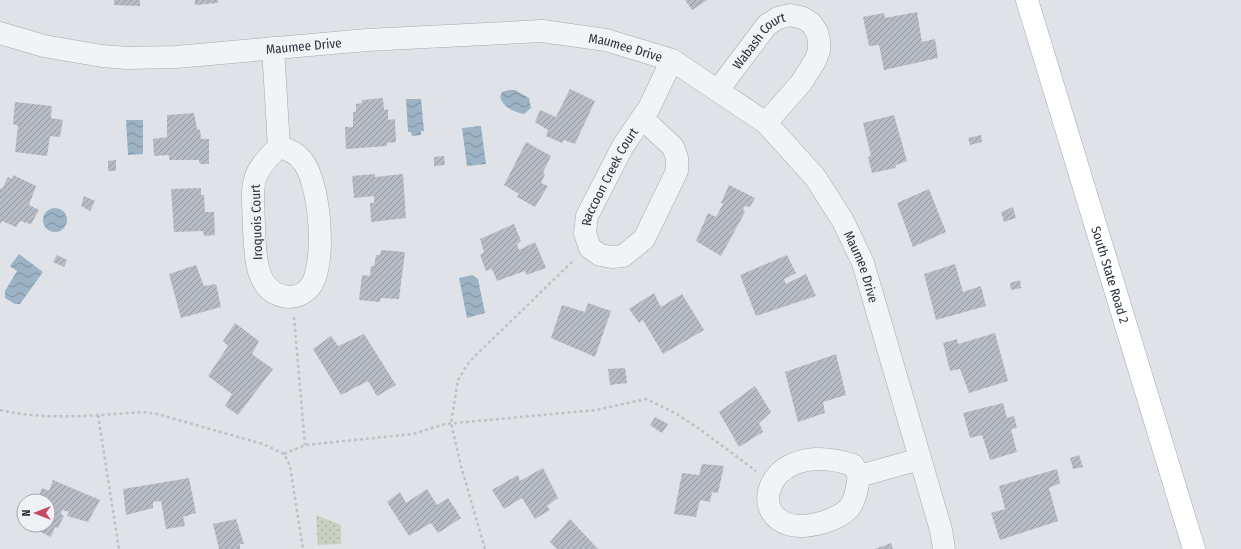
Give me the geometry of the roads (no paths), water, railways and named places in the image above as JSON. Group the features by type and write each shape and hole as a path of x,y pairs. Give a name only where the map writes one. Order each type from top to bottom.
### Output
{"main road":[{"name":"South State Road 2","path":"1027,0 1194,549"}],"street":[{"name":"Wabash Court","path":"718,90 767,25 778,18 790,15 803,18 811,24 817,32 819,51 815,61 801,83 766,123"},
{"name":"Maumee Drive","path":"0,33 44,46 87,54 127,58 176,56 367,40 542,31 606,40 672,60 766,123 815,177 843,222 860,257 941,530 944,549"},
{"path":"273,48 279,147"},
{"name":"Raccoon Creek Court","path":"642,118 673,148 677,158 678,171 644,239 623,256 612,257 600,255 590,248 585,233 586,216 623,146 642,118 649,108 672,60"},
{"name":"Iroquois Court","path":"279,147 288,149 303,162 314,184 317,199 320,243 316,275 311,285 302,294 292,297 282,296 270,290 260,276 255,257 253,195 255,175 264,161 279,147"},
{"path":"819,458 837,459 853,465 859,476 856,496 849,510 834,519 808,526 786,524 774,517 769,507 770,483 784,468 795,463 819,458"},
{"path":"859,476 920,459"}],"water":[{"path":"515,90 529,98 531,108 524,114 516,112 503,104 500,97 502,92"},
{"path":"406,99 421,99 424,131 421,131 421,135 412,136 411,132 408,132"},
{"path":"126,120 143,120 143,154 128,155"},
{"path":"481,126 486,164 467,166 462,128"},
{"path":"55,208 60,209 66,215 66,225 60,231 55,232 50,231 44,225 43,220 44,215 50,209"},
{"path":"19,254 43,272 20,304 15,304 5,298 5,291 17,271 10,266"},
{"path":"472,275 478,279 485,313 467,318 459,278"}]}
